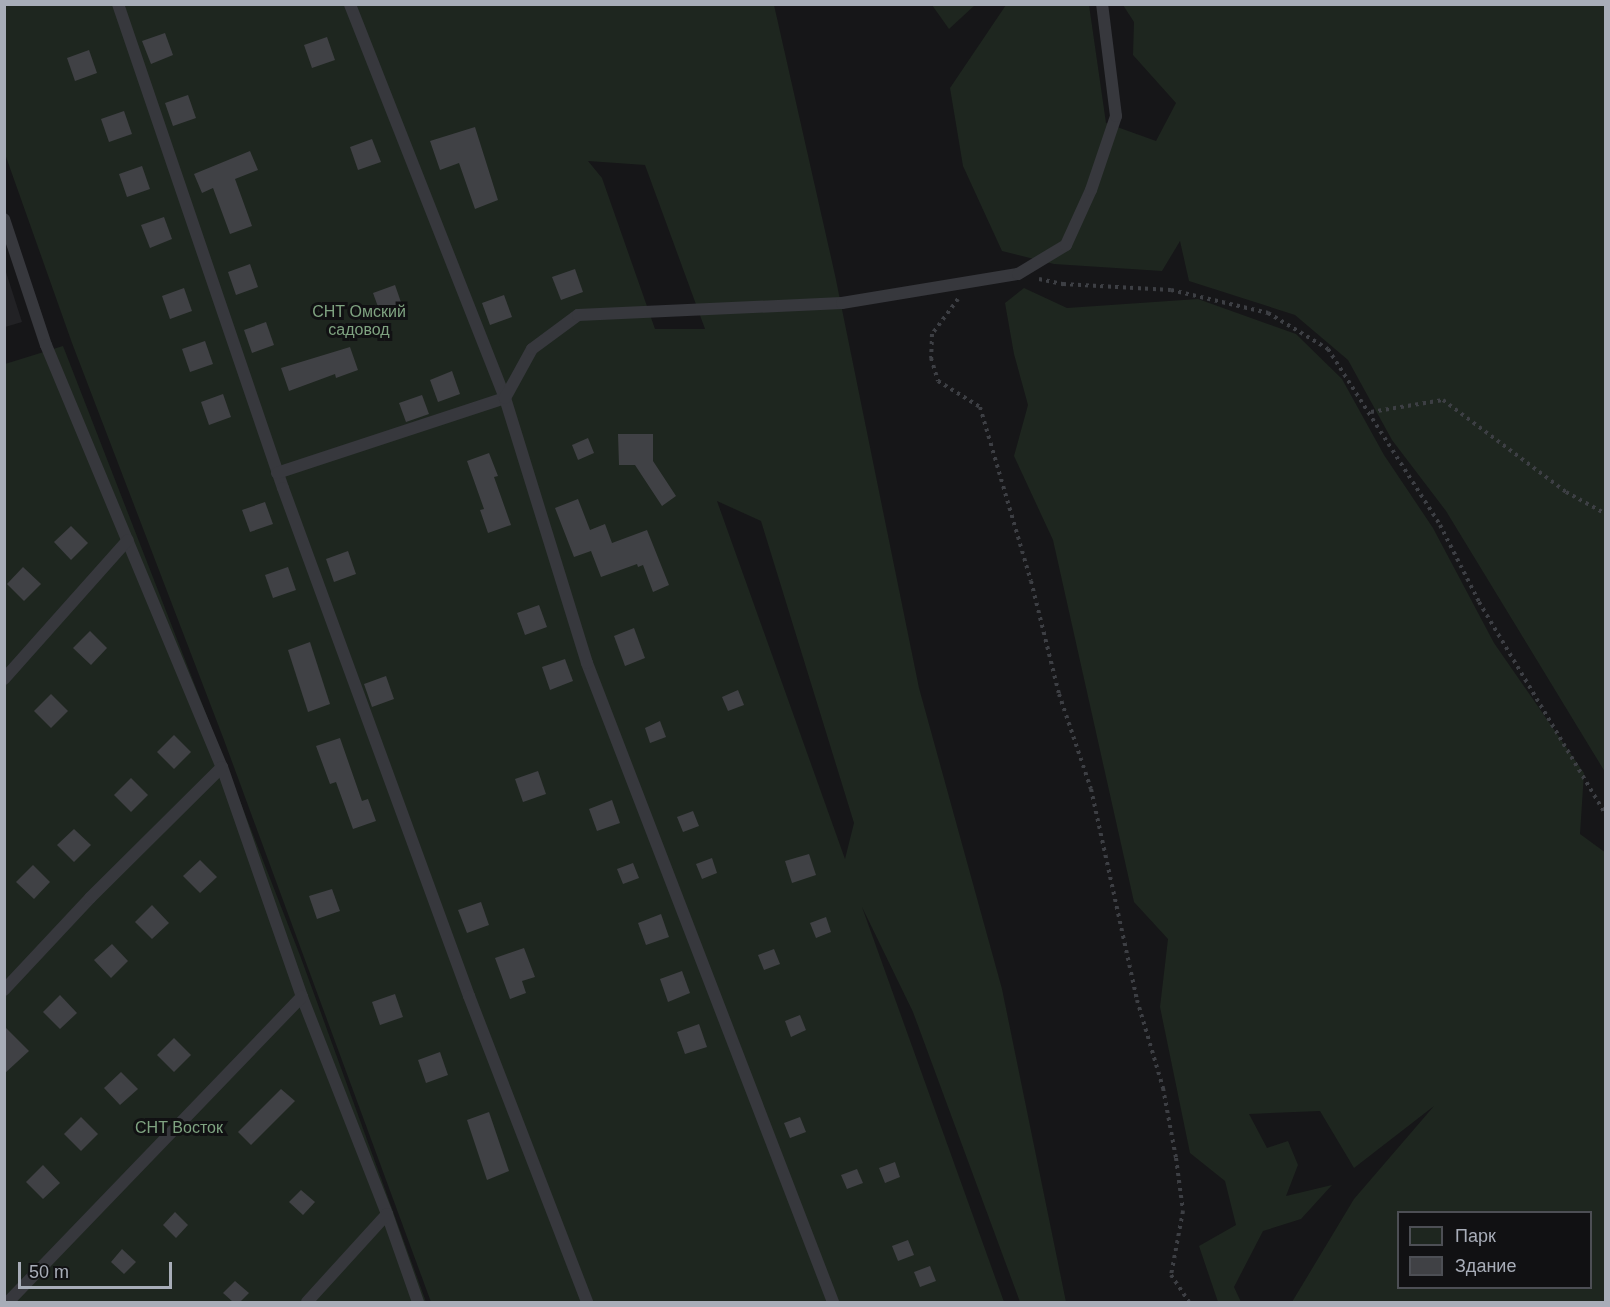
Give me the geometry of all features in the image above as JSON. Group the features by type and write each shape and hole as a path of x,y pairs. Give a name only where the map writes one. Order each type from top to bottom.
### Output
{"lane":[{"path":"118,4 277,473 469,996 587,1302"},
{"path":"350,4 505,398 587,663 833,1302"},
{"path":"277,473 505,398 532,350 578,315 842,303 1018,274 1066,245 1091,190 1116,116 1102,4"},
{"path":"4,219 46,345 222,767 302,998 387,1214 418,1302"},
{"path":"4,679 128,540"},
{"path":"4,990 90,898 222,767"},
{"path":"8,1302 302,998"},
{"path":"307,1302 387,1214"}],"path":[{"path":"1018,274 1063,284 1171,290 1268,313 1328,349 1371,412 1440,525 1479,602 1605,815"},
{"path":"971,282 932,334 931,358 939,381 980,407 1031,581 1059,694 1091,789 1137,1000 1163,1088 1172,1135 1183,1211 1171,1275 1189,1302"},
{"path":"1371,412 1443,400 1566,492 1605,514"}],"shaded area":[{"path":"5,269 22,322 4,327"}],"green space":[{"name":"СНТ Омский садовод","path":"4,5 774,5 835,275 919,688 1002,989 1066,1302 1020,1302 913,1012 862,907 1004,1302 431,1302 224,740 72,343 5,154","holes":["588,161 645,165 705,329 655,329 602,178","717,501 761,521 854,823 845,859"]},
{"path":"932,5 975,5 949,29"},
{"path":"1006,5 1089,5 1106,123 1156,141 1176,103 1133,55 1134,22 1123,5 1605,5 1605,772 1446,511 1392,440 1348,360 1295,315 1189,281 1180,241 1162,271 1054,264 1002,251 963,166 950,88"},
{"path":"1024,288 1067,308 1198,299 1296,334 1342,379 1384,455 1433,528 1494,643 1584,773 1580,834 1606,853 1605,1302 1292,1302 1354,1199 1434,1106 1354,1168 1320,1111 1249,1114 1267,1148 1288,1141 1298,1165 1286,1196 1332,1185 1301,1219 1263,1231 1234,1287 1241,1302 1218,1302 1199,1246 1236,1225 1225,1181 1190,1153 1160,1007 1168,939 1134,902 1053,540 1014,456 1028,405 1014,354 1005,303"},
{"name":"СНТ Восток","path":"63,346 301,958 426,1302 5,1302 5,364"}],"building":[{"path":"165,33 173,55 151,64 142,41"},
{"path":"327,37 335,60 312,68 304,45"},
{"path":"89,50 97,73 75,81 67,58"},
{"path":"188,95 196,118 173,126 165,103"},
{"path":"124,111 132,134 109,142 101,119"},
{"path":"475,127 498,200 475,209 459,163 440,170 430,141"},
{"path":"372,139 381,162 358,170 350,147"},
{"path":"250,151 258,170 235,179 252,226 230,234 213,188 202,193 194,174"},
{"path":"142,166 150,189 127,197 119,174"},
{"path":"164,217 172,239 150,248 141,225"},
{"path":"250,264 258,287 236,295 228,272"},
{"path":"575,269 583,292 561,300 552,277"},
{"path":"395,285 403,308 381,315 373,293"},
{"path":"184,288 192,311 170,319 162,296"},
{"path":"504,295 512,317 490,325 482,303"},
{"path":"266,322 274,345 252,353 244,330"},
{"path":"205,341 213,364 190,372 182,349"},
{"path":"350,347 358,370 336,378 335,374 289,391 281,368"},
{"path":"452,371 460,394 438,402 430,380"},
{"path":"223,394 231,417 209,425 201,402"},
{"path":"422,395 429,414 406,422 399,403"},
{"path":"618,434 653,434 653,461 676,496 662,506 635,465 619,465"},
{"path":"588,438 594,453 578,460 572,445"},
{"path":"489,453 498,476 494,477 511,525 488,533 480,510 484,509 467,461"},
{"path":"578,499 590,530 605,524 612,543 647,530 669,585 653,592 643,565 638,567 637,564 601,577 591,551 574,557 555,508"},
{"path":"265,502 273,524 250,532 242,510"},
{"path":"71,526 88,543 71,560 54,542"},
{"path":"348,551 356,574 334,582 326,559"},
{"path":"23,567 41,584 24,601 7,584"},
{"path":"288,567 296,590 273,598 265,575"},
{"path":"539,605 547,627 525,635 517,613"},
{"path":"634,628 645,658 625,666 614,636"},
{"path":"90,631 107,648 91,665 73,648"},
{"path":"310,642 330,704 308,712 288,650"},
{"path":"565,659 573,681 550,690 542,667"},
{"path":"386,676 394,699 372,707 364,684"},
{"path":"738,690 744,705 728,711 722,697"},
{"path":"51,694 68,711 51,728 34,711"},
{"path":"660,721 666,737 650,743 645,728"},
{"path":"174,735 191,752 174,769 157,752"},
{"path":"340,738 362,801 368,799 376,821 353,829 336,782 330,784 316,746"},
{"path":"538,771 546,794 523,802 515,779"},
{"path":"131,778 148,795 131,812 114,795"},
{"path":"612,800 620,823 597,831 589,809"},
{"path":"693,811 699,826 683,832 677,817"},
{"path":"74,829 91,845 74,862 57,845"},
{"path":"809,854 816,875 792,883 785,861"},
{"path":"712,858 717,873 702,879 696,864"},
{"path":"200,860 217,877 200,893 183,876"},
{"path":"633,863 639,878 623,884 617,869"},
{"path":"33,865 50,882 34,899 16,882"},
{"path":"332,889 340,911 317,919 309,896"},
{"path":"481,902 489,925 467,933 458,910"},
{"path":"152,905 169,923 152,939 135,922"},
{"path":"661,914 669,937 646,945 638,923"},
{"path":"826,917 831,932 816,938 810,923"},
{"path":"112,944 128,961 111,978 94,960"},
{"path":"524,948 535,977 522,981 526,993 510,999 495,958"},
{"path":"774,949 780,964 764,970 758,955"},
{"path":"682,971 690,993 668,1002 660,979"},
{"path":"395,994 403,1017 380,1025 372,1002"},
{"path":"60,995 77,1013 60,1029 43,1012"},
{"path":"800,1015 806,1030 791,1037 785,1021"},
{"path":"699,1024 707,1047 685,1054 677,1032"},
{"path":"4,1026 29,1051 4,1074"},
{"path":"174,1038 191,1055 174,1072 157,1055"},
{"path":"440,1052 448,1075 426,1083 418,1060"},
{"path":"121,1072 138,1089 120,1105 104,1088"},
{"path":"281,1089 295,1101 251,1145 238,1132"},
{"path":"489,1112 509,1171 487,1180 467,1120"},
{"path":"81,1117 98,1134 81,1151 64,1134"},
{"path":"800,1117 806,1132 790,1138 784,1123"},
{"path":"895,1162 900,1177 885,1183 879,1168"},
{"path":"43,1165 60,1183 43,1199 26,1182"},
{"path":"857,1169 863,1183 847,1189 841,1175"},
{"path":"301,1190 315,1202 303,1215 289,1202"},
{"path":"175,1212 188,1225 176,1238 163,1225"},
{"path":"908,1240 914,1255 898,1261 892,1246"},
{"path":"122,1249 136,1262 124,1274 111,1262"},
{"path":"930,1266 936,1281 920,1287 914,1272"},
{"path":"235,1281 249,1293 240,1302 233,1302 223,1293"}]}
